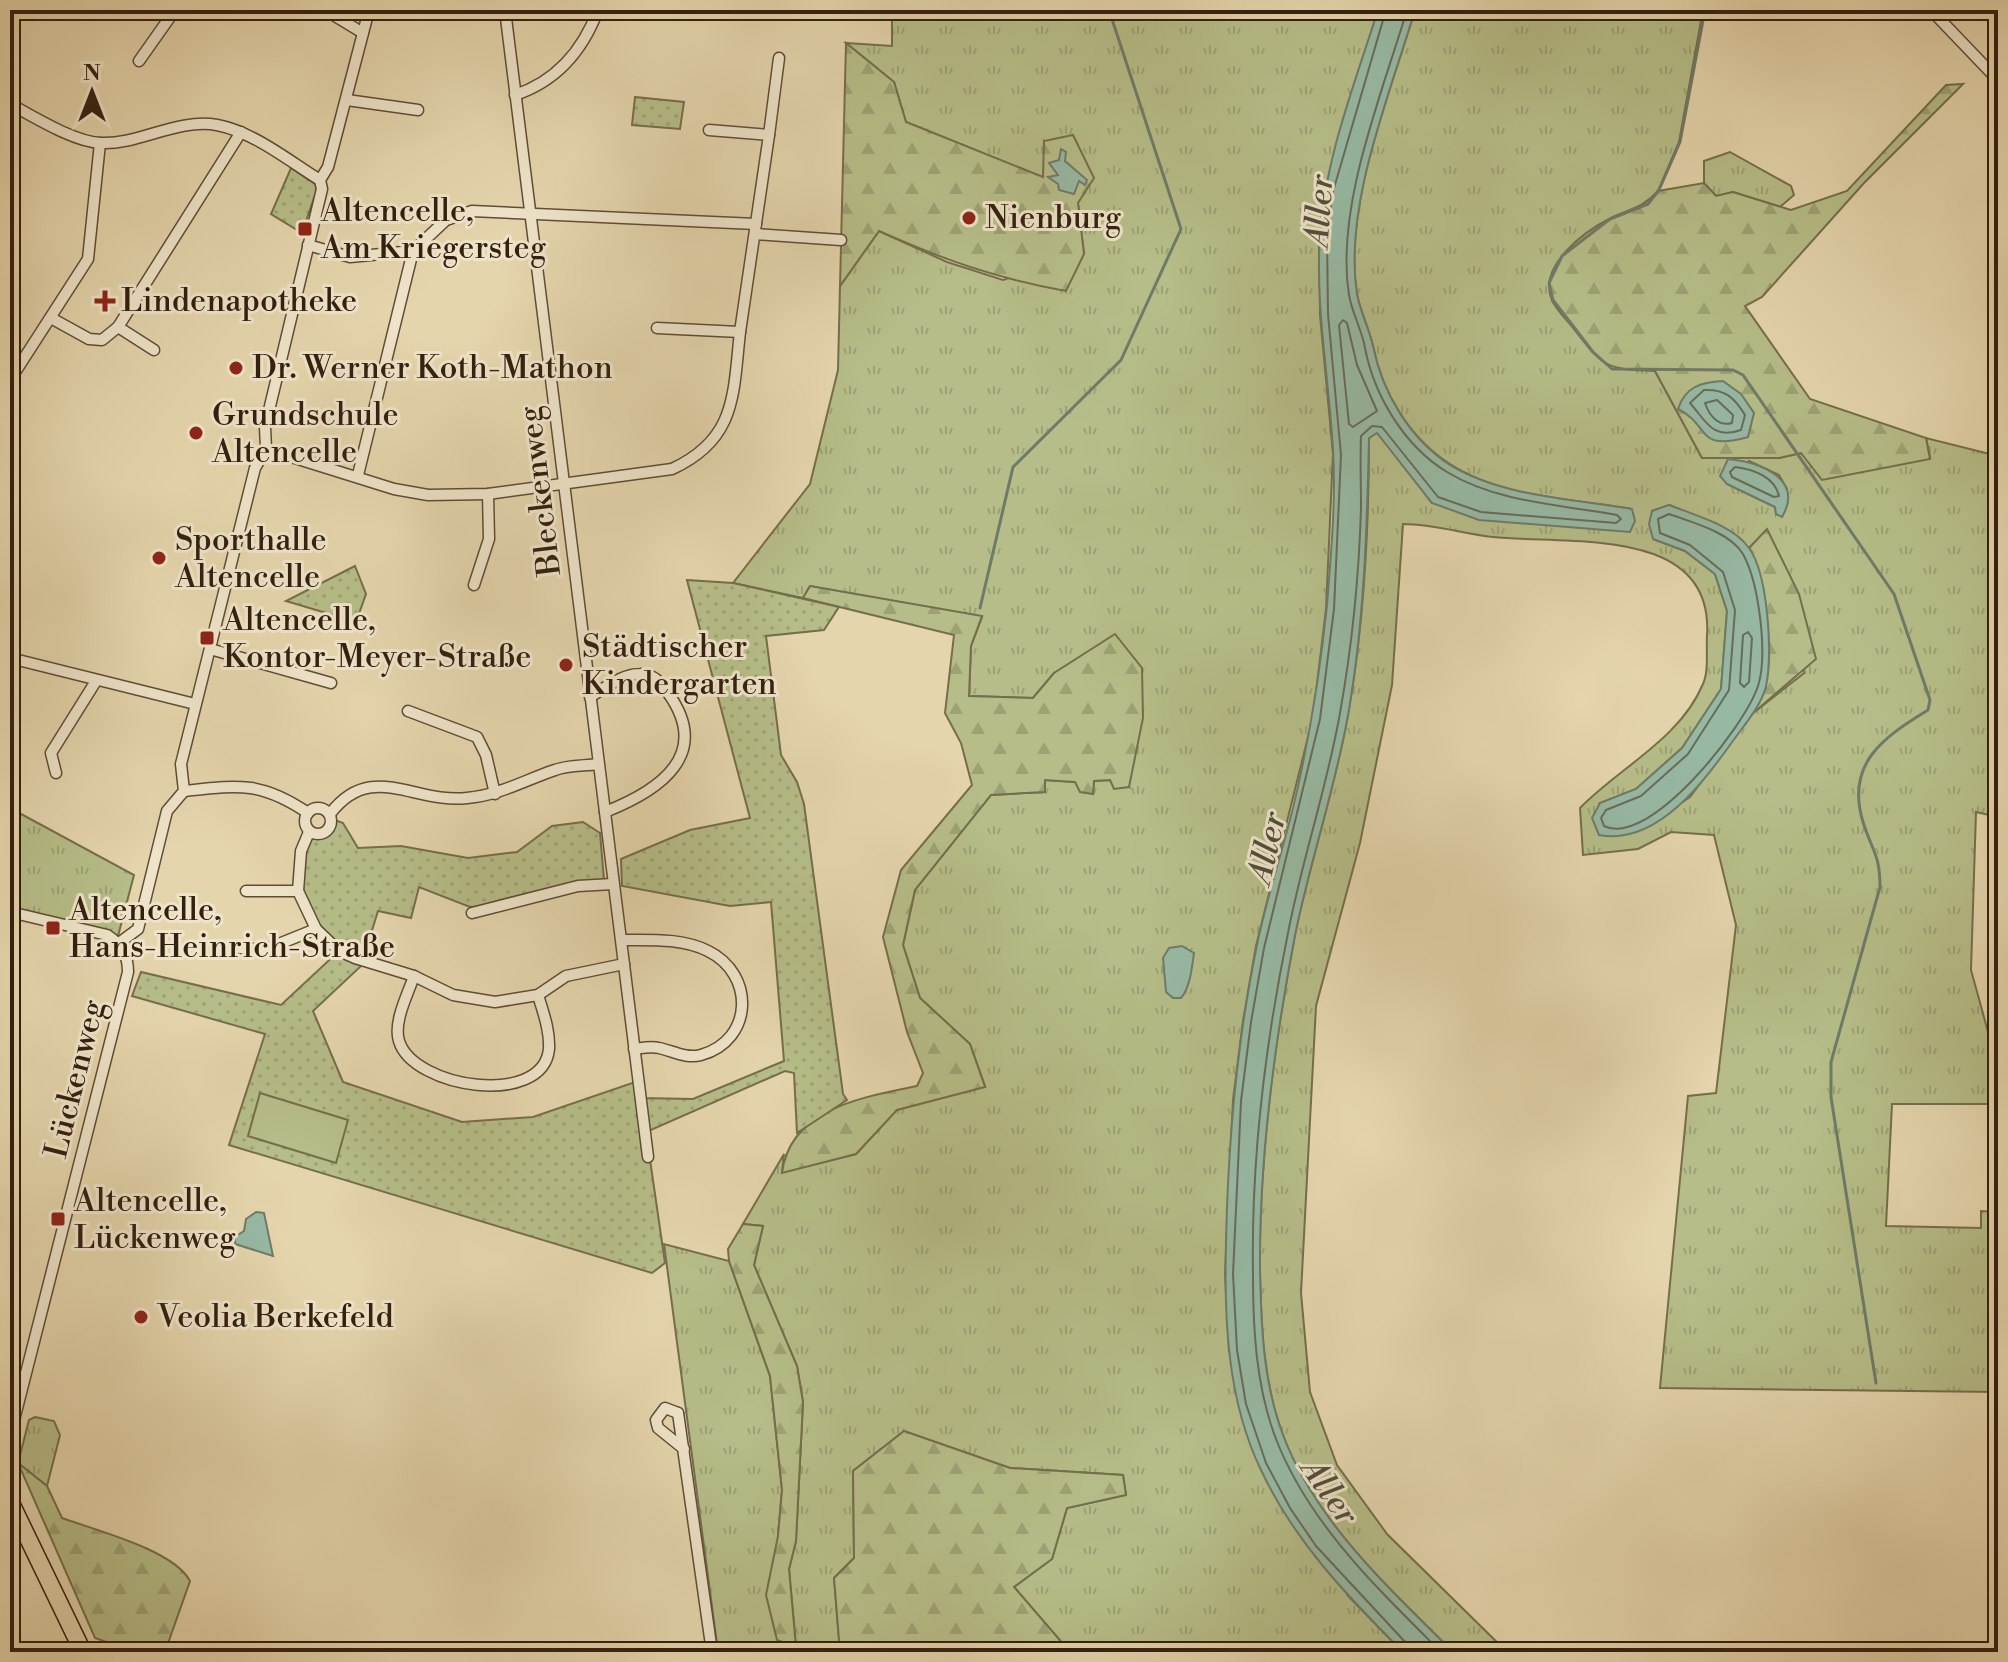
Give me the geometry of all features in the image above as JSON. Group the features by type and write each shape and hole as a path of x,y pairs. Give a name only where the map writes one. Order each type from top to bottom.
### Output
{"main road":[{"path":"10,1501 83,1652"}],"street":[{"path":"139,61 175,10"},
{"path":"325,10 363,33"},
{"path":"184,791 181,764 195,704 255,468 266,449 265,427 322,189 320,180 328,167 369,10"},
{"name":"Bleckenweg","path":"505,10 648,1157"},
{"path":"515,95 541,87 560,71 590,32 598,10"},
{"path":"1931,10 1998,80"},
{"path":"266,449 428,495 488,494 566,481 660,471 695,458 723,430 731,400 779,58"},
{"path":"347,100 418,110"},
{"path":"10,104 50,126 100,143 189,124 216,125 241,132 320,180"},
{"path":"709,130 769,135"},
{"path":"51,318 89,339 102,340 118,327 241,132"},
{"path":"10,380 88,259 100,143"},
{"path":"358,475 413,251 446,220 472,211 530,213 756,229 841,240"},
{"path":"308,245 350,257 413,251"},
{"path":"118,327 154,350"},
{"path":"657,328 740,332"},
{"path":"474,585 489,539 488,494"},
{"path":"210,649 331,683"},
{"path":"10,658 195,704"},
{"path":"590,697 628,675 644,673 663,685 686,722 687,738 676,764 641,795 605,812"},
{"path":"56,773 51,753 96,681"},
{"path":"408,711 477,737 486,755 495,794"},
{"path":"330,814 350,792 366,788 391,786 429,796 464,799 495,794 557,769 598,764"},
{"path":"10,912 107,935 119,943 138,929 167,811 184,791 227,786 267,789 308,813"},
{"path":"309,832 326,833 332,822 330,814 319,807 308,813 305,824 309,832 301,851 298,891 316,929 348,955 414,976 453,995 495,1002 538,995 566,976 624,964"},
{"path":"472,913 578,886 613,884"},
{"path":"246,891 298,891"},
{"path":"240,948 264,950 316,929"},
{"path":"622,940 670,940 707,950 730,966 740,981 743,1007 735,1031 721,1045 701,1055 679,1055 657,1047 634,1049"},
{"name":"Lückenweg","path":"10,1436 126,981 128,959 119,943"},
{"path":"414,976 398,1023 397,1038 406,1057 420,1069 476,1084 506,1085 530,1078 541,1066 549,1052 538,995"},
{"path":"684,1449 658,1428 656,1420 665,1408 681,1411 712,1652"}],"green space":[{"path":"892,10 1378,10 1324,193 1319,238 1320,315 1333,454 1326,609 1313,717 1256,946 1243,1021 1233,1100 1225,1274 1229,1351 1348,1596 1403,1652 1070,1652 1014,1587 1052,1559 1067,1508 1126,1495 1123,1475 1010,1468 904,1431 853,1471 854,1558 834,1578 840,1652 718,1652 664,1244 729,1261 770,1376 782,1490 778,1536 796,1646 789,1569 796,1541 803,1402 797,1366 754,1265 763,1226 743,1224 784,1154 782,1172 856,1154 896,1110 985,1086 970,1044 920,998 903,945 915,890 991,795 1044,792 1044,780 1075,782 1093,794 1094,781 1110,780 1129,787 1054,673 1033,698 969,696 971,646 982,617 810,586 803,598 733,583 810,484 838,370 840,286 879,231 947,262 1003,280 1084,254 1078,203 1044,142 1044,178 906,122 894,82 846,43 892,46"},
{"path":"1415,10 1703,10 1679,142 1658,191 1646,204 1609,219 1552,301 1593,353 1655,371 1702,458 1779,458 1801,453 1930,458 1926,438 1998,456 1998,817 1976,812 1971,970 1998,1068 1998,1104 1892,1104 1886,1226 1981,1228 1981,1211 1998,1212 1998,1392 1660,1388 1688,1096 1716,1093 1736,925 1714,835 1671,832 1638,849 1583,855 1580,808 1665,737 1693,703 1705,679 1707,667 1703,599 1687,574 1662,557 1630,547 1595,542 1493,537 1403,524 1392,685 1360,843 1316,1006 1301,1293 1310,1392 1337,1465 1387,1534 1507,1652 1453,1652 1380,1578 1334,1525 1297,1466 1283,1435 1271,1395 1262,1332 1260,1227 1269,1101 1295,935 1348,715 1364,577 1369,438 1377,432 1432,503 1632,509 1538,495 1492,484 1470,475 1450,464 1422,441 1400,412 1383,380 1357,294 1354,260 1357,224 1371,150","holes":["1749,461 1779,475 1787,489 1776,514 1775,507 1727,484","1669,505 1717,524 1749,548 1767,530 1804,673 1752,714 1690,797 1646,826 1600,803 1636,789 1682,748 1721,689 1727,611 1715,574 1685,551 1653,539 1652,511"]},
{"path":"846,43 894,82 906,122 1043,177 1044,141 1073,135 1094,178 1078,203 1084,254 1066,291 970,267 879,231 840,286"},
{"path":"1963,84 1864,183 1762,297 1745,306 1810,399 1926,438 1930,459 1822,480 1801,453 1779,458 1702,458 1655,371 1616,367 1600,359 1554,304 1549,287 1551,275 1566,251 1600,224 1642,204 1658,191 1704,183 1716,196 1733,192 1791,210 1847,191 1946,85"},
{"path":"635,97 684,102 680,129 632,125"},
{"path":"1730,152 1791,186 1794,195 1780,207 1733,192 1716,196 1704,183 1704,161"},
{"path":"291,168 318,186 302,233 271,214"},
{"path":"1767,529 1799,594 1816,659 1752,714 1766,688 1764,591 1749,548"},
{"path":"355,566 366,594 356,622 286,601"},
{"path":"687,580 733,583 839,607 824,630 766,636 781,755 797,782 804,804 843,1094 847,1100 797,1133 794,1073 785,1071 646,1132 665,1263 652,1273 229,1145 265,1034 132,996 141,972 281,1005 339,951 302,905 302,852 311,838 328,835 335,820 343,823 358,848 401,846 468,858 517,852 552,826 583,822 600,833 604,880 501,906 470,907 419,887 411,918 378,911 361,966 313,1011 343,1082 462,1122 533,1117 638,1081 640,1098 693,1099 784,1061 771,902 730,906 622,886 621,859 690,830 750,818"},
{"path":"810,586 982,616 971,646 969,696 1033,698 1054,673 1115,634 1142,668 1143,718 1129,787 1114,789 1110,780 1094,781 1093,794 1080,792 1075,782 1045,780 1045,792 991,795 915,890 903,945 920,998 970,1044 985,1087 897,1110 856,1154 782,1173 788,1151 799,1134 814,1120 853,1101 917,1086 923,1073 907,1032 883,937 901,870 972,785 961,743 945,713 954,635 803,598"},
{"path":"10,808 134,875 118,936 10,908"},
{"path":"260,1093 348,1120 336,1163 248,1136"},
{"path":"743,1224 763,1226 754,1265 797,1366 803,1402 796,1541 789,1569 796,1647 777,1640 766,1595 778,1536 782,1490 770,1376 729,1261 728,1249"},
{"path":"35,1417 54,1421 60,1435 47,1486 18,1463 29,1420"},
{"path":"904,1431 1010,1468 1123,1475 1126,1495 1067,1508 1052,1559 1014,1587 1070,1652 840,1652 834,1578 854,1558 853,1471"},
{"path":"18,1463 47,1486 62,1518 151,1551 181,1570 190,1581 166,1649 151,1644 149,1652 135,1652 95,1638"}],"water":[{"path":"1378,10 1415,10 1371,150 1357,224 1354,260 1360,307 1391,397 1410,428 1435,454 1470,476 1539,495 1632,509 1635,521 1630,532 1479,520 1432,503 1377,433 1369,438 1364,577 1348,715 1295,935 1269,1101 1260,1227 1262,1332 1276,1415 1297,1466 1314,1496 1356,1552 1453,1652 1403,1652 1343,1589 1289,1521 1261,1470 1241,1416 1227,1329 1229,1169 1243,1023 1268,897 1304,758 1327,605 1334,469 1319,288 1323,206 1334,149"},
{"path":"1061,149 1066,152 1065,161 1087,180 1085,185 1079,181 1074,194 1059,190 1058,184 1048,177 1058,175 1049,163 1059,160"},
{"path":"1723,381 1741,394 1754,413 1748,437 1731,441 1711,439 1678,409 1685,395 1695,387"},
{"path":"1728,459 1764,468 1783,482 1788,503 1782,517 1776,514 1775,507 1727,484 1720,476"},
{"path":"1669,505 1723,527 1749,548 1765,595 1769,655 1766,686 1744,726 1678,806 1641,830 1621,836 1599,835 1592,818 1600,803 1636,789 1682,748 1721,689 1727,611 1715,574 1685,551 1653,539 1649,524 1652,511"},
{"path":"1182,946 1194,953 1189,983 1181,998 1173,998 1166,992 1163,958 1169,948"},
{"path":"256,1212 264,1213 273,1256 235,1244 235,1237 244,1231 246,1219"}],"waterway":[{"path":"980,608 1013,467 1121,360 1181,229 1109,10"},
{"path":"1705,10 1680,142 1659,190 1648,204 1610,219 1562,256 1549,283 1553,300 1593,352 1612,369 1733,370 1743,375 1894,594 1930,700 1928,710 1897,731 1872,754 1859,783 1863,822 1877,860 1880,887 1831,1062 1831,1097 1876,1383"}],"place":[{"name":"Nienburg","path":"969,218"},
{"name":"Altencelle, Am Kriegersteg","path":"305,229"},
{"name":"Lindenapotheke","path":"105,301"},
{"name":"Dr. Werner Koth-Mathon","path":"236,368"},
{"name":"Grundschule Altencelle","path":"196,433"},
{"name":"Sporthalle Altencelle","path":"159,558"},
{"name":"Altencelle, Kontor-Meyer-Straße","path":"207,638"},
{"name":"Städtischer Kindergarten","path":"566,665"},
{"name":"Altencelle, Hans-Heinrich-Straße","path":"53,928"},
{"name":"Altencelle, Lückenweg","path":"58,1219"},
{"name":"Veolia Berkefeld","path":"141,1317"}],"water label":[{"name":"Aller","path":"1320,211"},
{"name":"Aller","path":"1268,848"},
{"name":"Aller","path":"1329,1492"}]}
